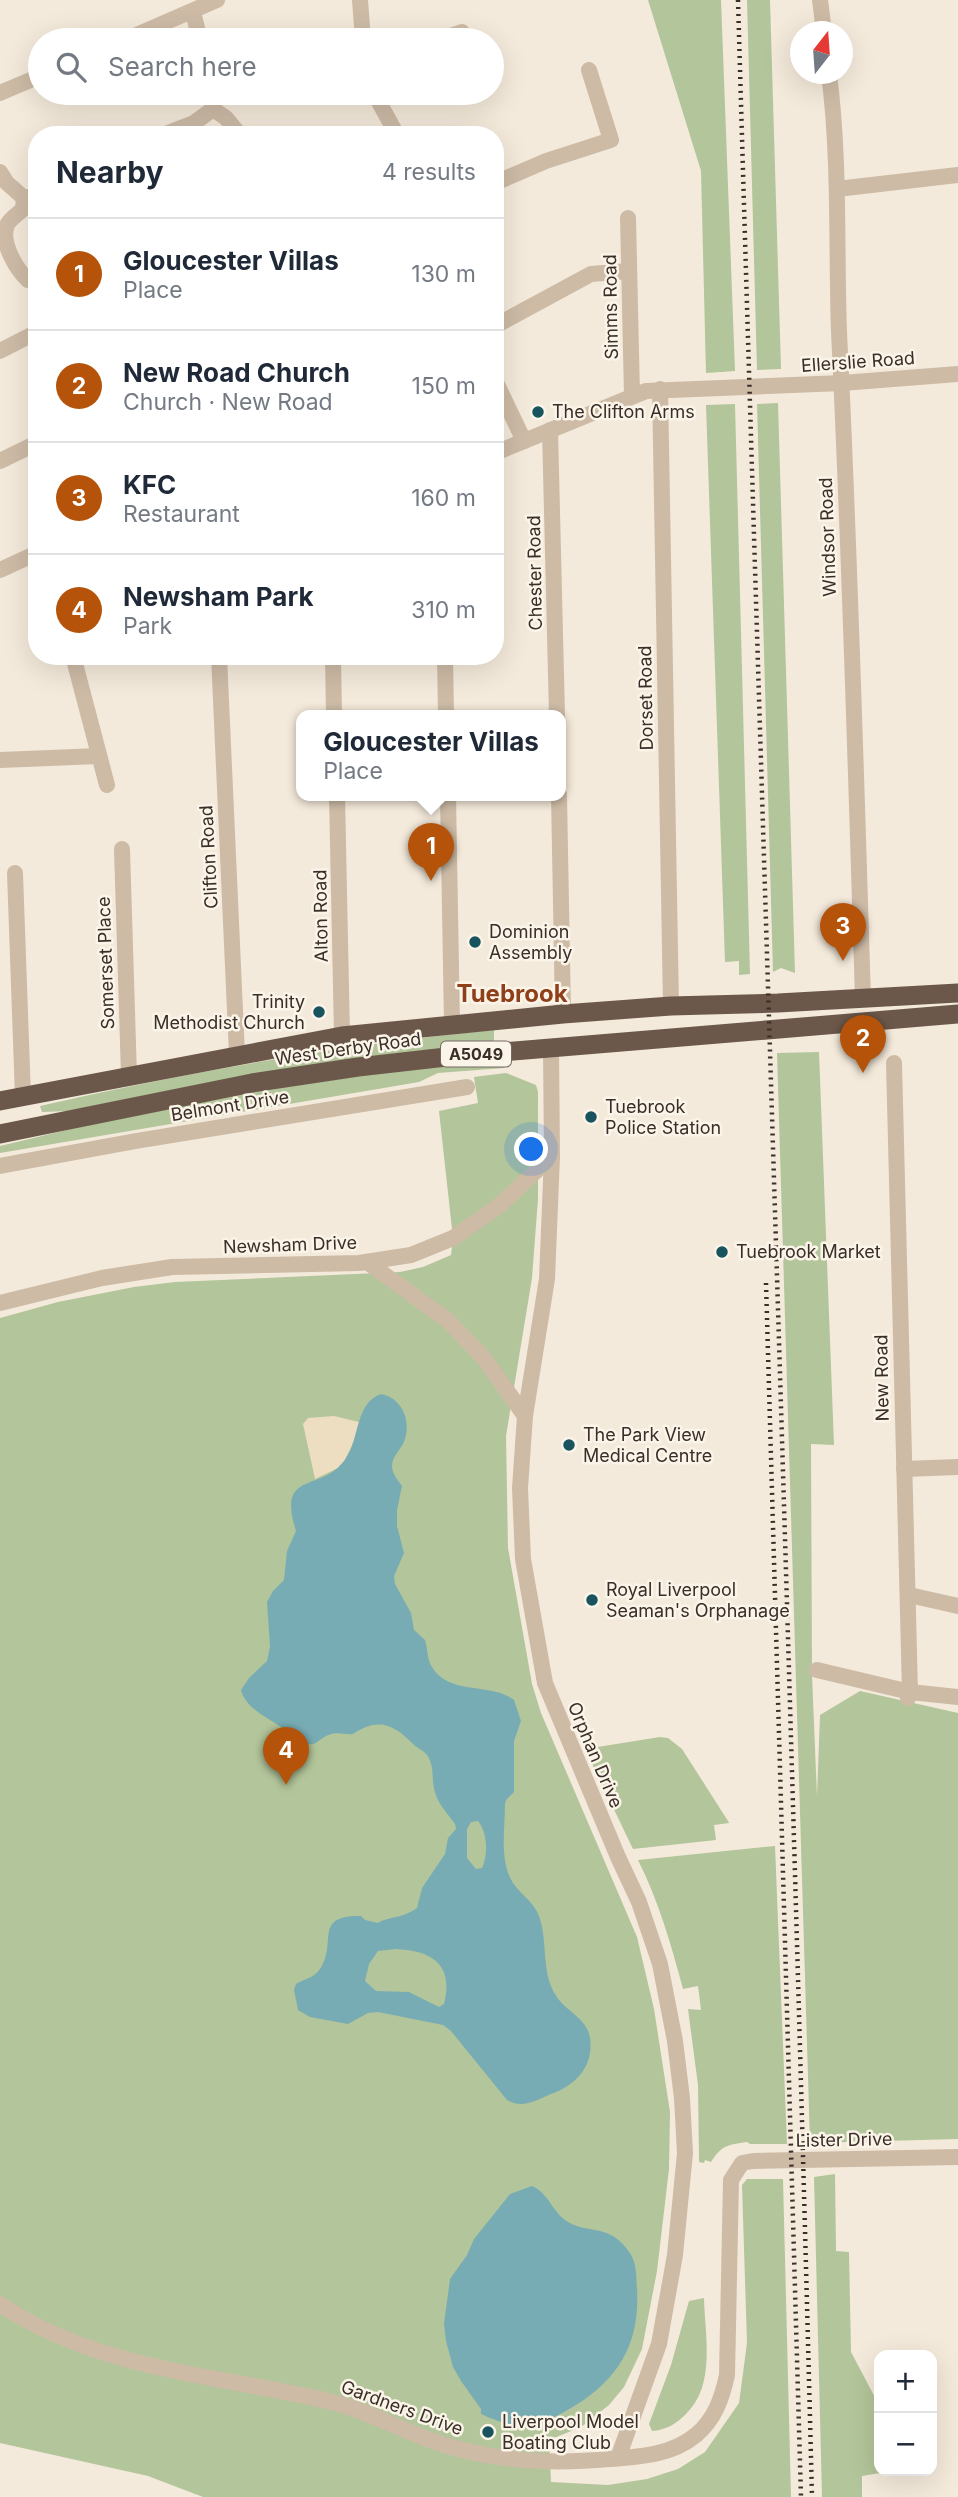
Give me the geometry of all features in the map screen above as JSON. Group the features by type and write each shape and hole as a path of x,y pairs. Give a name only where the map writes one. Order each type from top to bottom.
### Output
{"highway":[{"name":"West Derby Road","path":"0,1101 342,1036 671,1006 958,993"},
{"path":"551,1049 563,1014"},
{"name":"West Derby Road","path":"0,1134 252,1083 455,1056 958,1014"}],"street":[{"path":"154,28 217,0"},
{"path":"360,0 362,28"},
{"path":"820,0 823,21"},
{"path":"192,12 197,28"},
{"path":"504,179 546,161 611,140 589,70"},
{"path":"0,93 28,81"},
{"name":"Windsor Road","path":"831,84 863,999"},
{"path":"186,126 194,123 210,105"},
{"path":"217,105 233,126"},
{"path":"381,105 392,126"},
{"path":"0,173 7,183 28,195"},
{"path":"836,189 958,175"},
{"path":"28,200 23,209 8,223 4,235 18,270 28,280"},
{"name":"Simms Road","path":"628,218 632,395"},
{"path":"504,321 591,274 629,271"},
{"path":"0,351 28,337"},
{"name":"Ellerslie Road","path":"504,449 632,395 660,389 842,383 958,374"},
{"name":"Dorset Road","path":"660,389 671,1006"},
{"path":"504,399 524,441"},
{"name":"Chester Road","path":"550,430 557,710"},
{"path":"0,461 28,447"},
{"path":"0,570 28,557"},
{"path":"75,665 107,785"},
{"name":"Clifton Road","path":"219,665 237,1055"},
{"path":"333,665 334,710"},
{"path":"445,665 446,710"},
{"path":"0,760 99,756"},
{"name":"Alton Road","path":"337,801 342,1036"},
{"path":"448,801 452,1025"},
{"path":"559,801 563,1014"},
{"name":"Somerset Place","path":"122,849 129,1076"},
{"path":"15,873 23,1097"},
{"name":"Orphan Drive","path":"551,1049 552,1156 547,1279 525,1416 520,1488 523,1559 545,1683 653,1939 675,2041 685,2153 670,2294 659,2344 618,2458"},
{"name":"New Road","path":"894,1063 909,1595 909,1695"},
{"name":"Belmont Drive","path":"0,1166 467,1087"},
{"name":"Newsham Drive","path":"0,1303 102,1278 172,1268 367,1262 411,1255 453,1238 500,1205 552,1156"},
{"path":"367,1262 456,1329 484,1357 525,1416"},
{"path":"904,1469 958,1467"},
{"path":"909,1595 958,1606"},
{"path":"817,1670 909,1695 958,1697"},
{"name":"Lister Drive","path":"736,2172 742,2163 761,2161 958,2157"},
{"name":"Gardners Drive","path":"0,2304 70,2342 106,2354 138,2364 268,2387 333,2402 444,2445 484,2456 560,2463 653,2454 670,2449 695,2435 713,2415 722,2397 727,2375 731,2179 736,2172"}],"green space":[{"path":"648,0 721,0 735,371 706,373 701,171"},
{"path":"747,0 770,0 781,369 757,370"},
{"path":"778,403 795,973 781,968 773,972 757,404"},
{"path":"735,404 750,974 739,975 739,961 725,962 706,405"},
{"path":"494,1030 494,1043 451,1047 68,1111 42,1112 40,1106 266,1061 379,1043"},
{"path":"819,1052 834,1445 811,1444 812,1675 817,1797 820,1715 860,1691 958,1713 958,2139 810,2143 777,1053"},
{"path":"503,1059 504,1068 438,1073 419,1082 0,1153 0,1146 146,1111 319,1080"},
{"path":"506,1073 536,1085 538,1092 538,1199 532,1278 506,1436 508,1548 532,1684 541,1713 637,1937 654,2009 670,2112 669,2169 657,2271 642,2349 624,2387 609,2405 581,2427 549,2440 551,2482 608,2485 647,2479 678,2469 705,2452 739,2403 747,2343 742,2185 747,2179 783,2179 791,2497 203,2497 148,2476 0,2443 0,1318 58,1302 134,1287 175,1282 400,1272 423,1267 451,1255 453,1238 439,1111 478,1103 474,1077"},
{"path":"668,1738 682,1749 728,1821 729,1823 714,1825 716,1840 633,1849 585,1749"},
{"path":"775,1846 787,2144 734,2144 718,2152 711,2162 699,2162 698,2085 688,2009 701,2010 698,1986 683,1989 664,1923 638,1860"},
{"path":"835,2174 836,2251 849,2252 851,2352 874,2396 874,2474 862,2476 862,2497 822,2497 814,2177"},
{"path":"704,2298 707,2360 702,2389 695,2402 675,2424 652,2431 649,2424 671,2365 689,2301"}],"shaded area":[{"path":"334,1416 359,1422 355,1439 338,1468 315,1479 303,1424 308,1418"}],"water":[{"path":"381,1394 395,1400 406,1419 404,1442 392,1463 394,1474 402,1486 397,1526 404,1553 394,1576 395,1584 411,1613 414,1630 425,1640 430,1664 439,1676 459,1685 505,1695 514,1700 521,1721 514,1741 514,1792 505,1804 506,1865 513,1883 539,1916 548,1976 555,1994 585,2025 590,2038 586,2066 575,2080 560,2090 529,2103 518,2104 507,2100 451,2031 443,2025 378,2012 368,2013 348,2024 310,2017 298,2010 294,1990 296,1984 320,1969 325,1959 331,1925 346,1917 361,1916 365,1920 378,1923 417,1908 422,1888 445,1854 448,1838 456,1829 436,1796 427,1755 400,1732 378,1724 353,1734 331,1734 307,1745 297,1743 291,1740 281,1727 252,1707 241,1690 267,1661 270,1647 267,1602 284,1580 287,1551 296,1531 291,1511 292,1498 305,1484 326,1476 346,1458 362,1413 373,1399","holes":["478,1821 484,1832 486,1851 482,1868 476,1869 467,1858 467,1829 471,1822","396,1949 420,1953 437,1962 446,1979 444,2004 439,2007 409,1992 376,1991 365,1981 369,1964 378,1951"]},
{"path":"532,2186 542,2192 565,2220 573,2225 606,2233 622,2243 635,2266 637,2308 631,2342 605,2383 576,2405 552,2418 519,2425 481,2414 481,2409 453,2367 444,2324 450,2279 467,2255 474,2239 510,2194"}],"railway":[{"path":"738,0 812,2497"},
{"path":"766,1283 801,2497"}],"place":[{"name":"The Clifton Arms","path":"538,412"},
{"name":"Gloucester Villas","path":"431,881"},
{"name":"Dominion Assembly","path":"475,942"},
{"name":"KFC","path":"843,961"},
{"name":"Trinity Methodist Church","path":"319,1012"},
{"name":"New Road Church","path":"863,1073"},
{"name":"Tuebrook Police Station","path":"591,1117"},
{"name":"Tuebrook Market","path":"722,1252"},
{"name":"The Park View Medical Centre","path":"569,1445"},
{"name":"Royal Liverpool Seaman's Orphanage","path":"592,1600"},
{"name":"Newsham Park","path":"286,1785"},
{"name":"Liverpool Model Boating Club","path":"488,2432"}],"district":[{"name":"Tuebrook","path":"512,994"}]}
